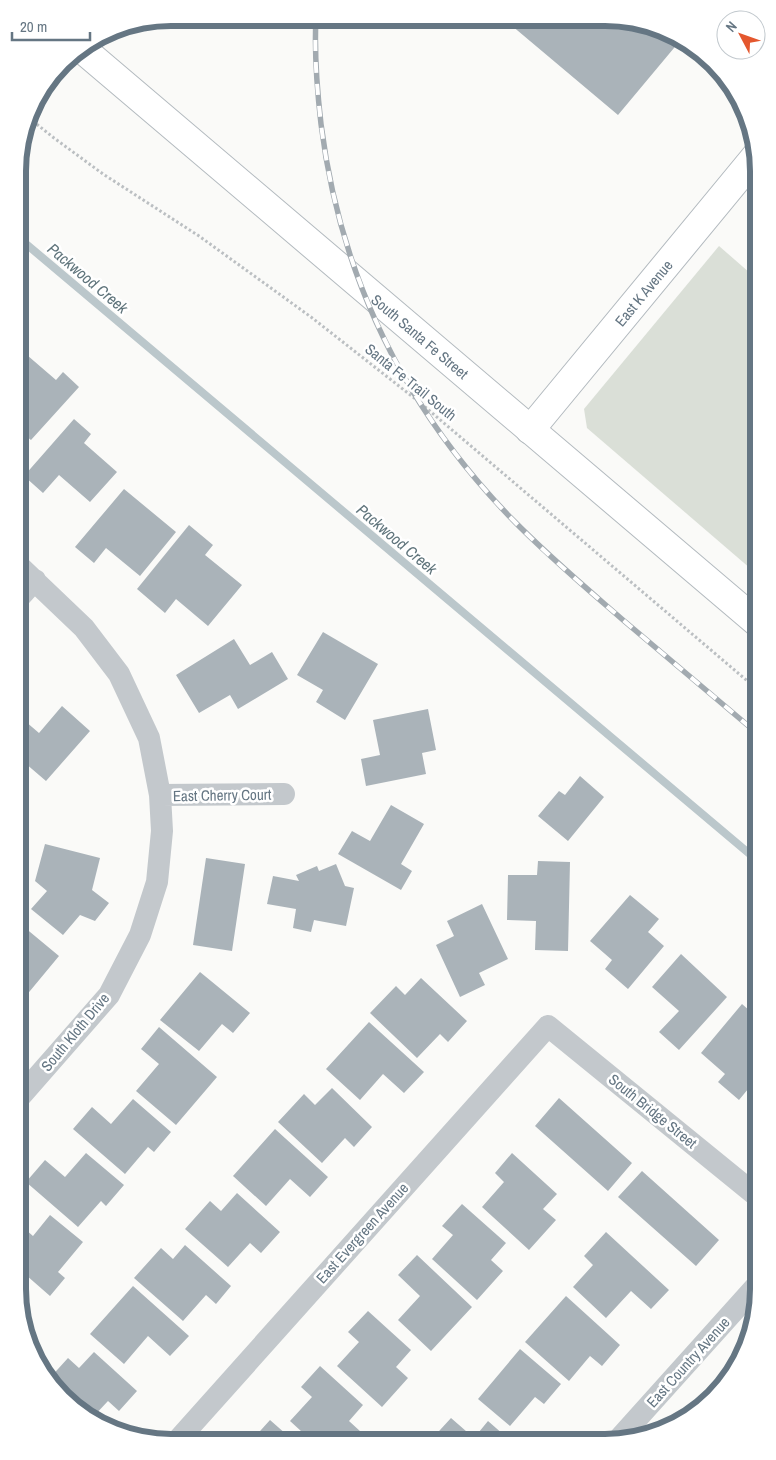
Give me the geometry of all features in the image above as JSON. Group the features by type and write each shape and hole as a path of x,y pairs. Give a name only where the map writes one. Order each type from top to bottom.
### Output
{"street":[{"name":"South Santa Fe Street","path":"88,54 750,616"},
{"name":"East K Avenue","path":"530,430 750,164"},
{"name":"South Kloth Drive","path":"26,1090 109,995 140,936 157,882 162,832 160,796 149,738 120,674 84,628 27,573"},
{"name":"East Cherry Court","path":"160,796 284,794"},
{"name":"South Bridge Street","path":"548,1026 749,1190"},
{"name":"East Evergreen Avenue","path":"183,1434 548,1026"},
{"name":"East Country Avenue","path":"623,1433 749,1294"}],"path":[{"name":"Santa Fe Trail South","path":"35,122 103,174 199,236 311,317 426,408 750,683"}],"shaded area":[{"path":"719,246 750,273 750,568 587,428 584,409"}],"building":[{"path":"512,26 624,27 652,34 676,45 618,115"},
{"path":"26,354 56,380 63,372 79,387 31,440 26,436"},
{"path":"74,419 91,434 84,443 117,472 90,502 59,475 43,493 26,478 26,474"},
{"path":"124,489 176,532 140,576 106,548 94,563 75,547"},
{"path":"189,525 213,545 205,555 242,585 208,626 176,599 165,613 137,589"},
{"path":"323,632 378,664 345,720 316,702 323,690 297,675"},
{"path":"234,639 250,665 272,652 288,679 238,709 230,695 199,713 176,675"},
{"path":"62,706 90,731 46,781 26,764 26,722 39,733"},
{"path":"428,709 436,750 422,753 426,774 366,786 361,759 380,755 373,720"},
{"path":"580,776 604,797 568,841 538,816 559,791 565,795"},
{"path":"391,805 424,824 401,864 412,871 401,890 338,854 352,831 370,841"},
{"path":"45,844 100,858 92,890 109,903 95,921 80,915 63,935 31,909 47,891 35,881"},
{"path":"206,858 245,864 232,951 193,945"},
{"path":"538,861 570,862 568,951 535,950 536,921 507,920 508,875 537,875"},
{"path":"336,864 345,886 354,888 346,926 314,920 311,932 293,928 296,909 267,904 273,876 299,881 296,875 317,866 319,871"},
{"path":"630,895 659,919 648,932 664,946 628,989 605,969 612,960 590,941"},
{"path":"482,904 508,959 479,973 485,985 460,997 436,945 454,936 447,921"},
{"path":"26,929 59,956 26,996"},
{"path":"681,954 727,997 679,1050 659,1032 679,1011 652,987"},
{"path":"200,972 250,1013 233,1033 222,1024 199,1051 160,1020"},
{"path":"421,978 467,1021 448,1042 440,1034 417,1058 370,1013 396,986 405,995"},
{"path":"742,1004 749,1010 749,1088 739,1100 718,1082 725,1074 701,1053"},
{"path":"369,1022 424,1072 404,1093 383,1074 360,1100 326,1069"},
{"path":"159,1027 217,1077 176,1125 136,1091 159,1064 141,1049"},
{"path":"332,1088 372,1127 354,1147 345,1138 322,1163 278,1122 304,1094 315,1105"},
{"path":"559,1098 632,1163 608,1191 535,1126"},
{"path":"133,1099 171,1132 154,1152 148,1147 125,1174 73,1129 92,1107 111,1124"},
{"path":"275,1129 328,1177 310,1197 290,1179 266,1206 233,1176"},
{"path":"86,1153 124,1185 106,1206 101,1201 78,1227 26,1182 45,1160 65,1177"},
{"path":"512,1153 557,1194 543,1209 556,1220 529,1250 482,1207 504,1182 495,1173"},
{"path":"642,1171 719,1240 696,1266 618,1197"},
{"path":"237,1193 280,1232 261,1253 250,1243 228,1267 185,1229 210,1201 221,1211"},
{"path":"462,1204 506,1243 491,1260 503,1271 477,1300 432,1259 453,1235 442,1226"},
{"path":"50,1215 83,1242 58,1272 65,1278 50,1296 26,1275 26,1230 33,1236"},
{"path":"606,1232 669,1290 651,1309 631,1291 606,1318 573,1287 593,1265 584,1256"},
{"path":"185,1245 231,1286 216,1304 206,1295 183,1321 134,1278 161,1248 173,1259"},
{"path":"417,1255 472,1307 431,1351 398,1320 420,1296 398,1275"},
{"path":"133,1286 189,1336 170,1356 148,1336 124,1364 90,1334"},
{"path":"566,1296 620,1345 602,1366 590,1356 569,1381 525,1342"},
{"path":"368,1311 411,1350 396,1367 408,1378 382,1407 337,1366 359,1342 348,1332"},
{"path":"520,1349 561,1384 544,1404 535,1397 510,1426 478,1399"},
{"path":"94,1352 137,1391 119,1411 108,1401 97,1413 83,1404 54,1374 68,1358 79,1368"},
{"path":"320,1366 363,1405 349,1421 361,1432 359,1434 304,1434 290,1421 312,1397 301,1387"},
{"path":"451,1418 469,1434 436,1434"},
{"path":"270,1420 286,1434 257,1434"},
{"path":"488,1421 503,1434 477,1434"}],"waterway":[{"name":"Packwood Creek","path":"26,244 749,854"}],"railway":[{"path":"316,27 316,71 321,124 330,180 344,234 362,287 384,337 410,386 440,432 474,477 512,519 552,558 750,727"}]}
